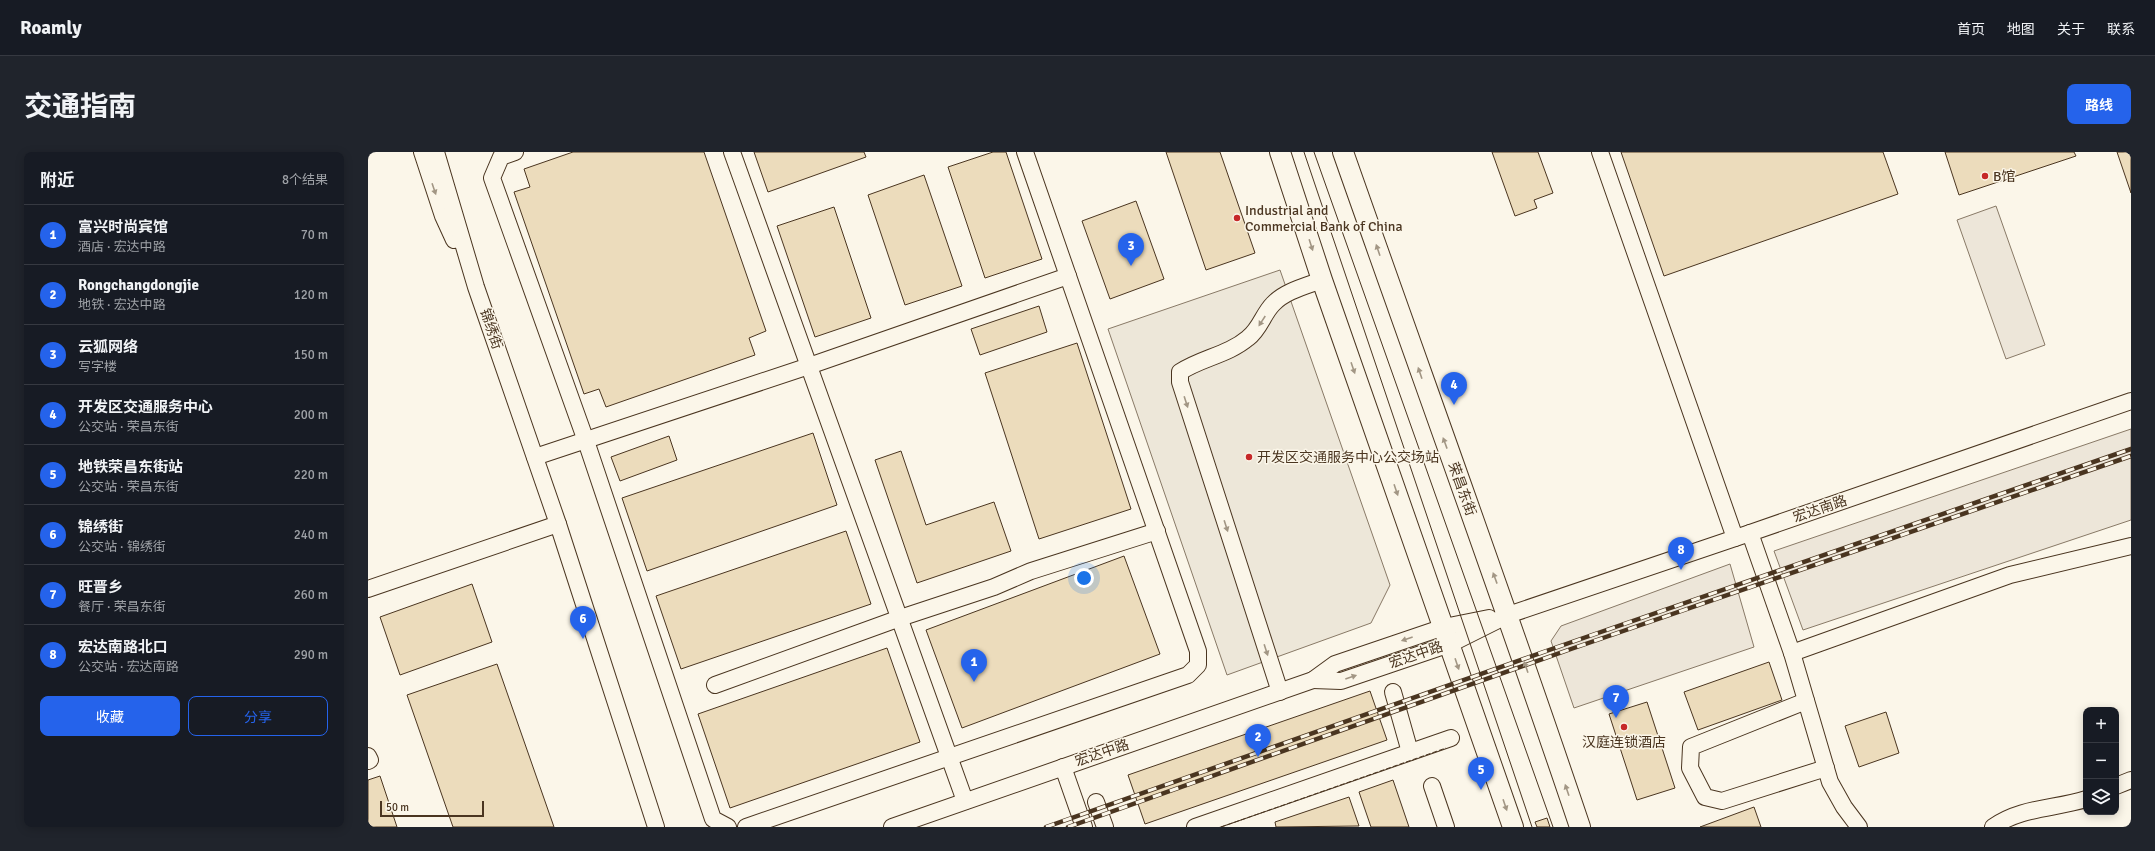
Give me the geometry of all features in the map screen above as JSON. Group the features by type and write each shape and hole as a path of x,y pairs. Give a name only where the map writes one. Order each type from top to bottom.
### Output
{"main road":[{"path":"1280,152 1322,280 1513,827"},
{"name":"荣昌东街","path":"1344,152 1433,410 1508,615 1580,827"}],"street":[{"name":"锦绣街","path":"422,152 443,216 476,287"},
{"name":"锦绣街","path":"436,152 476,287 558,524 656,827"},
{"path":"515,152 501,157 492,178 586,441 713,819 728,827"},
{"path":"732,152 965,801"},
{"path":"746,827 1188,675 1198,665 1198,651 1025,152"},
{"path":"1600,152 1743,536 1792,653 1830,782 1844,807 1859,827"},
{"path":"535,457 809,366 1068,276"},
{"path":"1280,692 1180,382 1180,372 1189,366 1223,353 1248,338 1261,324 1273,304 1288,293 1322,280"},
{"name":"宏达南路","path":"1508,615 1743,536 2131,401"},
{"path":"368,589 558,524"},
{"path":"715,685 900,618 994,587 1031,571 1157,531"},
{"path":"1792,653 2010,575 2131,546"},
{"name":"宏达中路","path":"892,827 1313,680 1335,664 1447,635 1508,615"},
{"path":"1393,692 1410,752"},
{"path":"1806,701 1691,747 1690,768 1705,797 1722,801 1826,768"},
{"path":"1195,827 1451,738"},
{"path":"368,756 368,761"},
{"path":"1062,767 1084,827"},
{"path":"2119,785 2131,780"},
{"path":"1432,786 1446,827"},
{"path":"1993,827 2001,821 2034,809 2083,800"},
{"path":"1096,802 1105,827"}],"shaded area":[{"path":"1996,206 2045,345 2006,359 1957,220"},
{"name":"开发区交通服务中心公交场站","path":"1280,270 1390,585 1371,623 1227,675 1108,329"},
{"path":"2131,429 2131,520 1803,630 1774,551"},
{"path":"1730,564 1754,647 1574,708 1551,641 1561,626"}],"building":[{"path":"573,152 704,152 766,331 749,338 755,355 606,407 599,389 584,394 514,192 530,187 524,169"},
{"path":"754,152 864,152 866,157 768,192"},
{"path":"993,152 1006,152 1042,259 985,278 948,167"},
{"path":"1166,152 1220,152 1255,253 1206,270"},
{"path":"1492,152 1538,152 1553,193 1534,200 1537,208 1515,216"},
{"path":"1621,152 1883,152 1898,194 1664,276"},
{"name":"B馆","path":"1945,152 2074,152 2076,156 1959,195"},
{"path":"2117,152 2131,152 2131,193"},
{"path":"924,175 962,286 905,305 868,195"},
{"path":"1136,201 1164,279 1110,299 1082,221"},
{"path":"834,207 871,318 815,337 777,226"},
{"path":"1039,306 1047,332 980,355 971,329"},
{"path":"1077,343 1131,509 1039,539 985,373"},
{"path":"813,433 837,505 647,571 622,498"},
{"path":"669,436 677,460 620,481 611,457"},
{"path":"901,451 926,525 994,502 1011,551 917,583 875,460"},
{"path":"846,531 871,604 681,669 656,596"},
{"path":"1124,556 1160,654 962,728 926,630"},
{"path":"472,584 492,642 400,675 380,617"},
{"path":"887,648 920,742 730,808 698,714"},
{"path":"1769,662 1782,700 1698,730 1684,692"},
{"path":"497,664 554,827 453,827 407,695"},
{"path":"1370,691 1387,740 1145,824 1128,775"},
{"path":"1647,702 1675,788 1637,800 1609,714"},
{"path":"1886,712 1899,753 1859,767 1845,726"},
{"path":"380,776 397,827 368,827 368,780"},
{"path":"1393,780 1409,827 1371,827 1359,792"},
{"path":"1349,797 1359,826 1276,827 1275,822"},
{"path":"1754,807 1761,827 1700,827"},
{"path":"1547,818 1550,827 1537,827 1535,822"}],"tram line":[{"path":"1304,152 1532,827"},
{"path":"1314,152 1553,827"}],"railway":[{"path":"1046,827 1569,643 2131,449"},
{"path":"1068,827 1571,649 2131,456"}],"fence":[{"path":"1221,827 1446,748"}],"place":[{"name":"B馆","path":"1985,176"},
{"name":"Industrial and Commercial Bank of China","path":"1237,218"},
{"name":"云狐网络","path":"1131,266"},
{"name":"开发区交通服务中心","path":"1454,405"},
{"name":"开发区交通服务中心公交场站","path":"1249,457"},
{"name":"宏达南路北口","path":"1681,570"},
{"name":"锦绣街","path":"583,639"},
{"name":"富兴时尚宾馆","path":"974,682"},
{"name":"旺晋乡","path":"1616,718"},
{"name":"汉庭连锁酒店","path":"1624,727"},
{"name":"Rongchangdongjie","path":"1258,757"},
{"name":"地铁荣昌东街站","path":"1481,790"}]}
